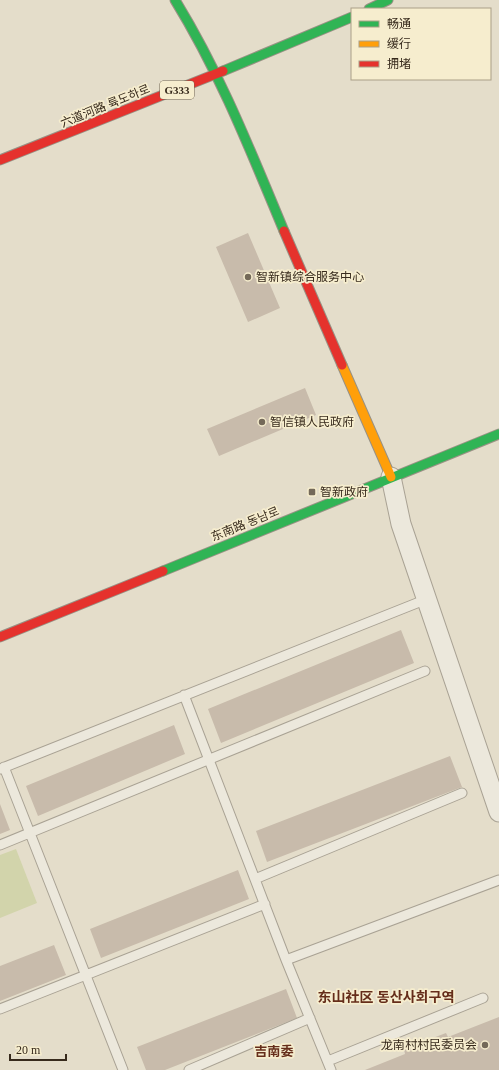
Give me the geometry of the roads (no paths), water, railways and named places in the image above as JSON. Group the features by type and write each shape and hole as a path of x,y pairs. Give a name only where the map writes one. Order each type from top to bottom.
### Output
{"main road":[{"path":"174,0 189,22 217,74 391,477"},
{"path":"371,8 388,0"},
{"name":"六道河路 륙도하로","path":"0,160 217,74 351,17"},
{"name":"东南路 동남로","path":"0,637 499,434"}],"street":[{"path":"391,477 401,524 499,812"}],"lane":[{"path":"123,1070 30,832 2,768 427,599"},
{"path":"0,845 425,671"},
{"path":"184,695 286,960 330,1066 483,998"},
{"path":"255,878 462,793"},
{"path":"286,960 499,880"},
{"path":"0,1009 265,904"},
{"path":"189,1070 310,1018"}],"place":[{"name":"智新镇综合服务中心","path":"248,277"},
{"name":"智信镇人民政府","path":"262,422"},
{"name":"智新政府","path":"312,492"},
{"name":"龙南村村民委员会","path":"485,1045"}],"district":[{"name":"东山社区 동산사회구역","path":"386,997"},
{"name":"吉南委","path":"274,1051"}]}
